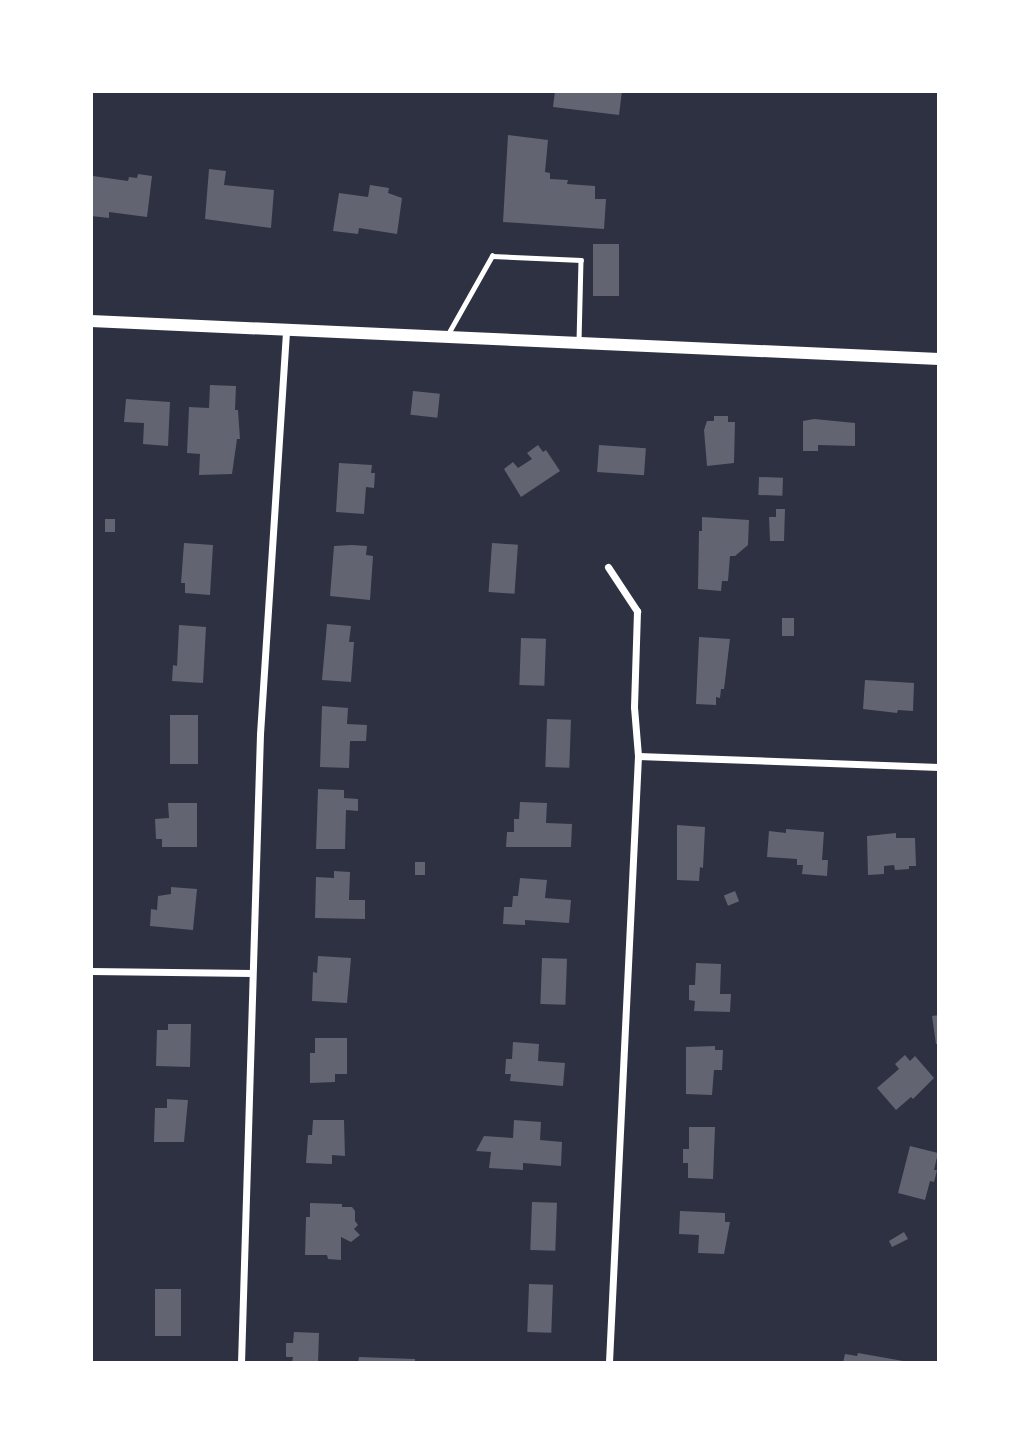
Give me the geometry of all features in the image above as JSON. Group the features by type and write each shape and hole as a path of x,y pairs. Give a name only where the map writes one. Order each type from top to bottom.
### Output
{"main road":[{"path":"91,321 939,359"}],"street":[{"path":"241,1363 260,734 286,331"},
{"path":"608,568 637,611 634,707 638,756 609,1363"},
{"path":"638,756 939,767"},
{"path":"91,971 252,973"}],"lane":[{"path":"446,338 492,256 581,260 579,344"}],"building":[{"path":"555,91 622,91 619,115 553,107"},
{"path":"508,135 548,140 545,172 550,173 550,179 568,180 567,184 595,186 595,199 606,199 604,229 503,222"},
{"path":"209,169 226,171 224,185 274,190 271,228 205,219"},
{"path":"138,174 152,176 147,217 109,212 109,218 91,216 93,176 128,181 129,177 137,178"},
{"path":"370,185 389,188 388,193 402,198 397,234 359,228 358,234 333,231 339,193 368,197"},
{"path":"593,244 619,244 619,296 593,296"},
{"path":"210,385 236,386 235,410 238,410 240,439 237,439 232,474 199,475 200,454 187,453 189,407 209,408"},
{"path":"413,391 440,394 437,418 410,415"},
{"path":"126,399 170,402 168,446 143,444 144,423 124,422"},
{"path":"714,416 728,416 728,422 735,422 734,463 707,466 704,430 707,421 714,421"},
{"path":"814,419 855,423 855,446 818,445 818,451 803,451 803,421"},
{"path":"538,445 543,452 546,450 560,471 521,497 504,469 513,462 518,468 532,459 527,453"},
{"path":"599,445 646,448 644,475 597,472"},
{"path":"339,463 372,465 371,473 375,473 374,488 366,487 364,514 336,512"},
{"path":"759,477 783,478 782,496 758,495"},
{"path":"776,509 785,509 784,541 770,541 769,517 776,517"},
{"path":"702,517 749,520 748,545 735,556 730,556 728,581 722,581 721,591 698,589 699,531 702,531"},
{"path":"105,519 115,519 115,532 105,532"},
{"path":"184,543 213,545 210,595 185,593 185,583 181,583"},
{"path":"492,543 518,545 515,594 489,592"},
{"path":"334,546 367,546 366,555 373,556 370,600 330,596"},
{"path":"782,618 794,618 794,636 782,636"},
{"path":"327,624 351,626 349,642 354,642 351,682 322,680"},
{"path":"179,625 206,627 203,683 172,681 173,665 177,666"},
{"path":"699,637 730,639 724,689 721,689 720,698 716,697 716,705 696,704"},
{"path":"521,638 546,639 544,686 519,685"},
{"path":"865,680 914,683 913,711 898,710 897,713 863,709"},
{"path":"322,706 348,708 347,724 367,725 366,741 350,741 349,768 320,767"},
{"path":"170,715 198,715 198,764 170,764"},
{"path":"547,719 571,720 569,768 545,767"},
{"path":"318,789 344,790 344,798 358,799 358,811 346,810 345,849 316,849"},
{"path":"520,802 547,803 546,823 572,824 571,847 506,847 507,832 514,832 514,819 519,819"},
{"path":"168,803 197,803 197,847 162,847 162,839 156,839 155,819 169,818"},
{"path":"677,825 705,827 703,868 700,867 699,881 677,880"},
{"path":"786,829 824,832 822,860 828,860 827,876 802,874 803,865 797,865 797,859 767,857 769,831 786,833"},
{"path":"896,833 896,838 915,838 916,866 895,870 894,865 884,866 884,874 868,875 867,836"},
{"path":"415,862 425,862 425,875 415,875"},
{"path":"334,871 350,872 349,900 365,900 365,919 315,918 316,877 334,878"},
{"path":"520,878 547,880 545,898 571,900 569,923 525,920 525,925 503,924 504,907 512,907 513,896 518,896"},
{"path":"171,887 197,889 193,930 150,926 151,909 157,910 158,896 171,894"},
{"path":"735,891 739,901 728,906 724,895"},
{"path":"318,956 351,958 347,1003 312,1001 313,972 317,973"},
{"path":"542,958 567,959 565,1005 540,1004"},
{"path":"696,963 721,964 720,994 731,994 730,1012 694,1011 695,1001 689,1000 689,985 695,985"},
{"path":"939,1015 939,1044 936,1044 932,1016"},
{"path":"168,1024 191,1024 190,1067 156,1066 157,1030 168,1030"},
{"path":"315,1038 347,1038 347,1074 335,1074 335,1082 310,1083 310,1053 315,1053"},
{"path":"513,1042 539,1044 538,1061 565,1063 563,1086 510,1081 511,1074 505,1074 506,1059 512,1059"},
{"path":"715,1046 715,1050 723,1050 722,1070 714,1070 712,1095 686,1094 686,1047"},
{"path":"905,1055 910,1061 915,1056 934,1078 913,1099 911,1097 896,1110 877,1088 899,1069 895,1064"},
{"path":"167,1099 188,1100 184,1142 154,1142 155,1108 167,1108"},
{"path":"313,1120 344,1120 345,1156 332,1155 332,1164 306,1163 308,1135 312,1135"},
{"path":"514,1120 541,1122 540,1140 562,1142 561,1166 523,1163 523,1170 489,1168 491,1152 476,1151 484,1136 513,1138"},
{"path":"689,1127 715,1127 713,1179 688,1178 688,1163 683,1163 683,1149 689,1149"},
{"path":"910,1146 938,1153 934,1182 930,1181 925,1200 898,1193"},
{"path":"532,1202 557,1203 555,1251 530,1250"},
{"path":"310,1203 342,1204 342,1207 352,1207 355,1211 358,1225 354,1229 360,1235 351,1242 341,1237 341,1260 328,1259 327,1255 305,1255 306,1217 310,1217"},
{"path":"680,1211 725,1213 725,1222 730,1222 724,1254 698,1253 699,1235 679,1234"},
{"path":"904,1232 908,1239 892,1247 889,1241"},
{"path":"529,1284 553,1285 551,1333 527,1332"},
{"path":"155,1289 181,1289 181,1336 155,1336"},
{"path":"294,1332 319,1333 318,1363 292,1363 293,1357 286,1357 286,1343 293,1343"},
{"path":"858,1353 909,1362 843,1363 845,1354 857,1356"},
{"path":"359,1357 415,1359 415,1363 358,1363"}]}
